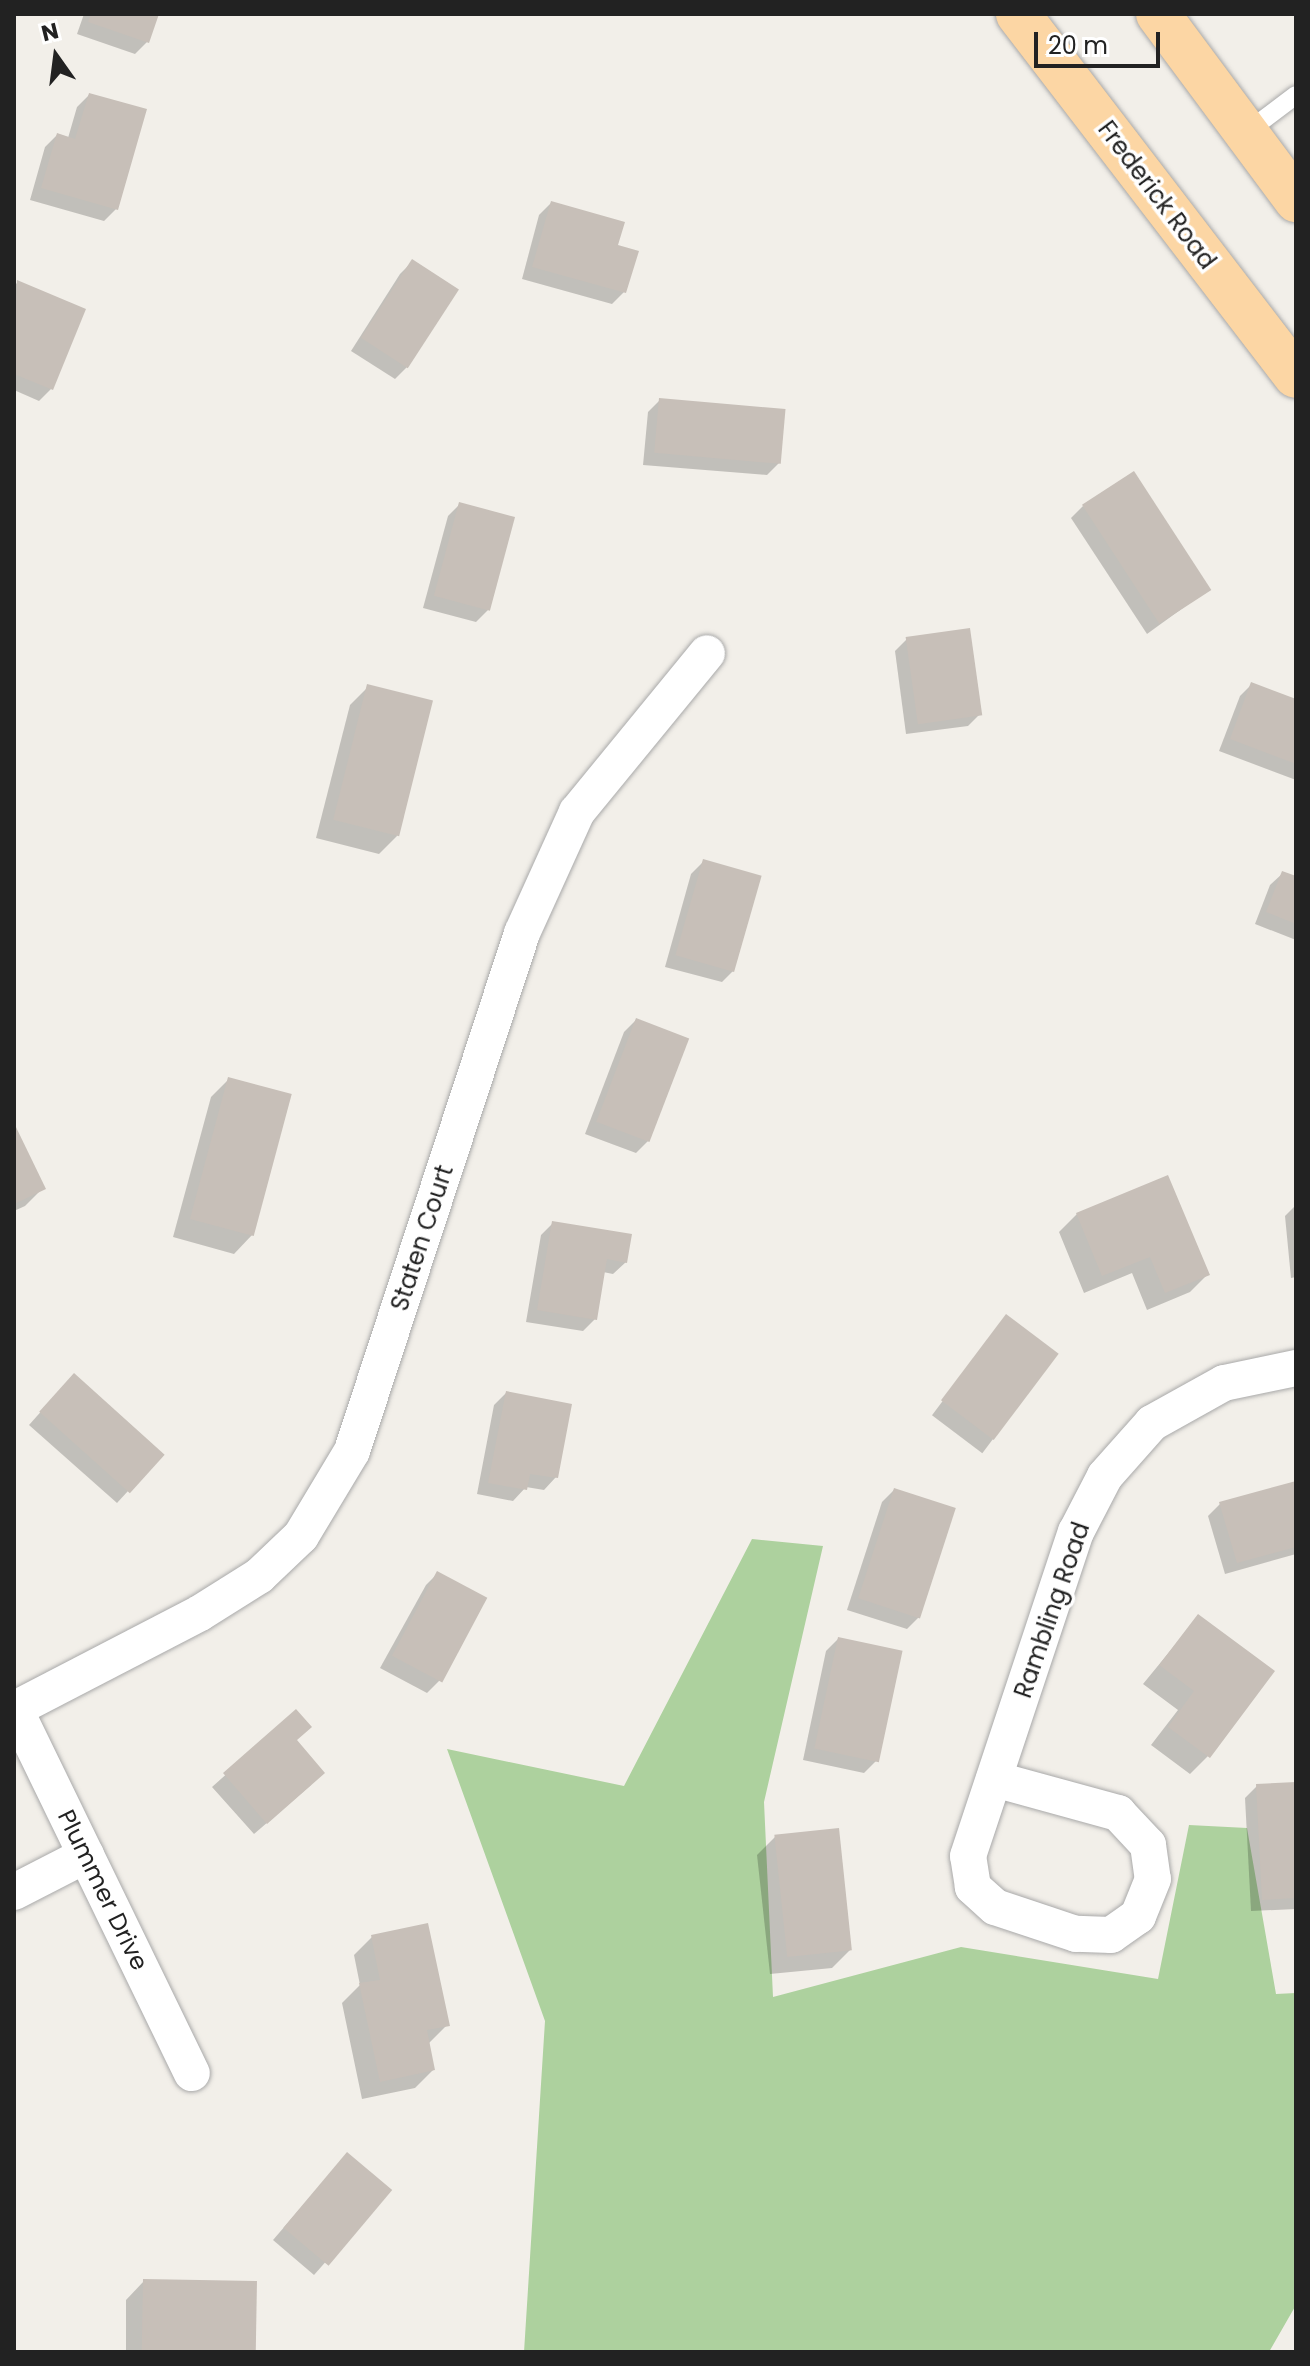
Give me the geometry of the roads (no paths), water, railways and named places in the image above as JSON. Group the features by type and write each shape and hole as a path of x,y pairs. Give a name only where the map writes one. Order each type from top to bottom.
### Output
{"main road":[{"name":"Frederick Road","path":"1018,14 1296,376"},
{"path":"1158,14 1296,200"}],"street":[{"name":"Staten Court","path":"14,1708 200,1613 259,1576 301,1536 352,1451 522,933 570,825 577,812 707,653"},
{"name":"Rambling Road","path":"994,1779 1118,1813 1148,1845 1153,1879 1138,1916 1111,1935 1076,1934 995,1907 973,1887 968,1856 1076,1532 1105,1476 1152,1423 1224,1383 1296,1368"},
{"name":"Plummer Drive","path":"14,1708 192,2073"},
{"path":"14,1892 86,1855"}],"lane":[{"path":"1247,132 1296,95"}]}
